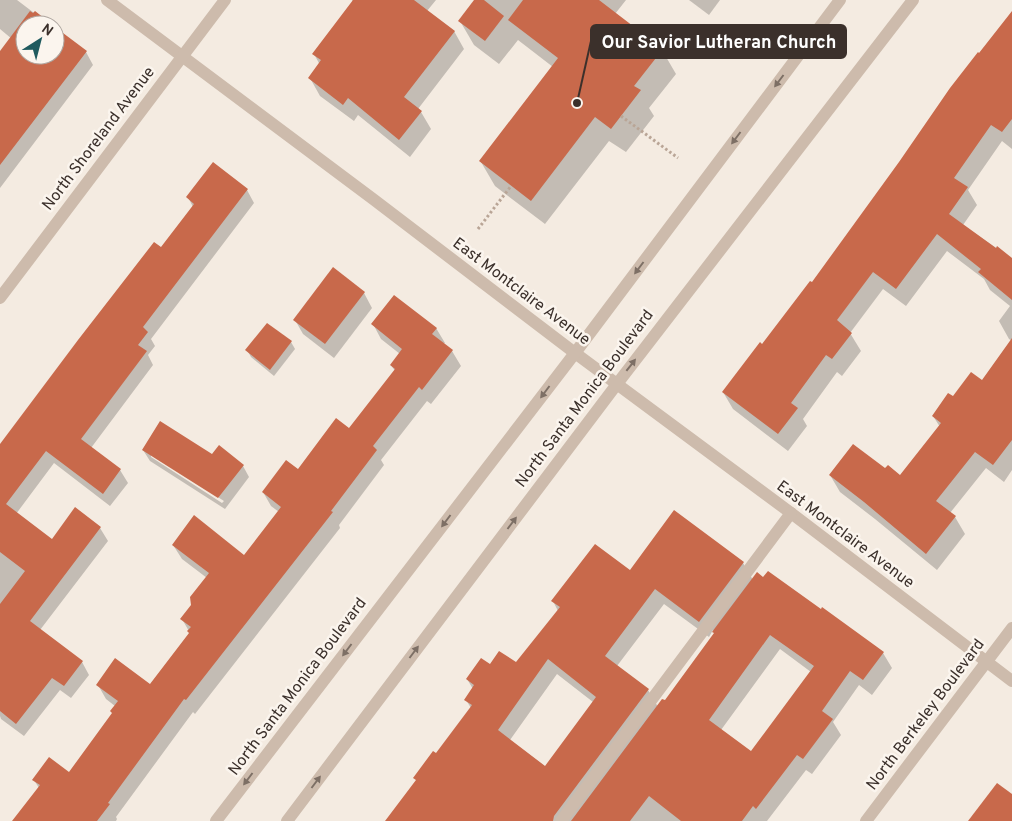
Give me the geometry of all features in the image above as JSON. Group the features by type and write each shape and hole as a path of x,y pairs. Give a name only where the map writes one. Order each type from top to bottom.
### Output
{"street":[{"name":"East Montclaire Avenue","path":"107,0 1012,681"},
{"name":"North Shoreland Avenue","path":"0,298 225,0"},
{"name":"North Santa Monica Boulevard","path":"216,821 575,353 840,0"},
{"name":"North Santa Monica Boulevard","path":"287,821 617,384 913,0"},
{"path":"561,821 791,513"},
{"name":"North Berkeley Boulevard","path":"866,821 1012,628"}],"path":[{"path":"621,116 678,158"},
{"path":"478,229 511,186"}],"building":[{"path":"353,0 414,0 455,31 404,97 422,111 399,140 348,98 343,105 308,78 321,60 312,54"},
{"path":"474,0 484,0 504,16 485,41 458,21"},
{"path":"523,0 599,0 663,49 634,86 641,90 611,129 595,117 531,201 479,161 558,58 508,20"},
{"path":"30,11 33,13 35,11 40,15 27,15"},
{"path":"1012,11 1012,119 1002,132 991,125 954,178 968,187 949,214 1012,258 1012,300 978,272 981,269 937,234 896,289 873,272 837,320 852,333 832,359 826,355 791,403 798,408 778,434 722,392 760,342 762,344 810,281 812,282 950,88"},
{"path":"15,31 15,65 65,65 65,34 87,51 0,165 0,51"},
{"path":"213,162 248,189 143,327 148,332 138,345 147,351 81,439 121,469 103,494 46,451 6,504 52,539 75,507 101,527 30,621 83,661 64,686 52,678 16,724 0,711 0,604 25,571 0,552 0,444 154,242 161,247 194,204 186,197"},
{"path":"333,267 365,292 325,344 293,320"},
{"path":"394,295 437,328 432,334 453,350 422,390 419,387 373,446 377,450 331,511 333,512 186,700 184,699 97,821 12,821 40,785 32,780 49,757 69,772 112,713 110,711 118,701 96,685 115,658 150,684 189,633 187,631 191,627 180,619 191,605 190,597 209,573 172,545 194,515 244,555 281,507 262,492 286,460 298,469 336,418 349,428 395,369 390,365 402,349 371,324"},
{"path":"267,323 292,341 270,370 245,350"},
{"path":"1012,338 1012,440 993,465 975,452 936,501 956,516 926,554 829,475 853,444 885,468 888,465 900,475 941,423 932,416 948,393 953,396 971,372 982,380"},
{"path":"160,421 212,454 219,445 244,465 218,498 142,450"},
{"path":"674,510 744,562 699,622 655,589 605,656 649,689 554,816 553,821 385,821 416,780 413,778 433,751 436,753 472,705 464,700 474,685 466,679 481,658 490,664 499,651 516,662 560,607 551,601 595,544 630,570","holes":["548,659 596,697 545,766 498,730"]},
{"path":"768,571 884,652 863,680 850,671 822,711 833,719 803,759 797,755 756,809 753,806 742,821 681,821 649,796 630,821 571,821 662,699 665,700 714,633 712,632 757,572 763,577","holes":["770,635 814,666 751,751 709,720"]},
{"path":"997,783 1012,794 1012,821 968,821"}],"place":[{"name":"Our Savior Lutheran Church","path":"577,103"}]}
